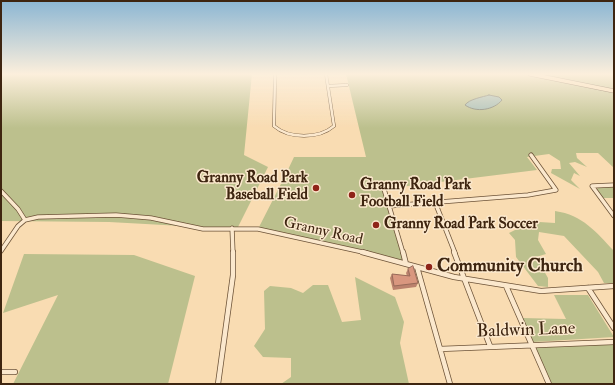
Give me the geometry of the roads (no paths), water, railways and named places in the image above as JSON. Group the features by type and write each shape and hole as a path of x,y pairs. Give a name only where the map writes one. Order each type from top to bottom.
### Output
{"street":[{"path":"275,92 274,126 283,133 304,134 324,133 334,126 329,92"},
{"path":"389,206 556,190 531,155"},
{"path":"614,185 593,186 592,188 614,216"},
{"path":"384,189 406,264"},
{"path":"1,191 25,220 18,226 1,251"},
{"path":"435,202 490,346"},
{"name":"Granny Road","path":"25,220 38,216 116,215 151,218 203,229 258,229 406,264 465,280 541,291 614,286"},
{"path":"218,384 233,275 232,228"},
{"path":"417,267 450,384"},
{"path":"506,286 550,384"},
{"path":"588,288 614,328"},
{"name":"Baldwin Lane","path":"440,349 614,342"},
{"path":"1,372 15,372"}],"water":[{"path":"489,95 499,97 502,100 490,108 479,110 465,105 473,100"}],"place":[{"name":"Granny Road Park Baseball Field","path":"316,188"},
{"name":"Granny Road Park Football Field","path":"352,195"},
{"name":"Granny Road Park Soccer","path":"376,225"},
{"name":"Community Church","path":"429,267"}]}
